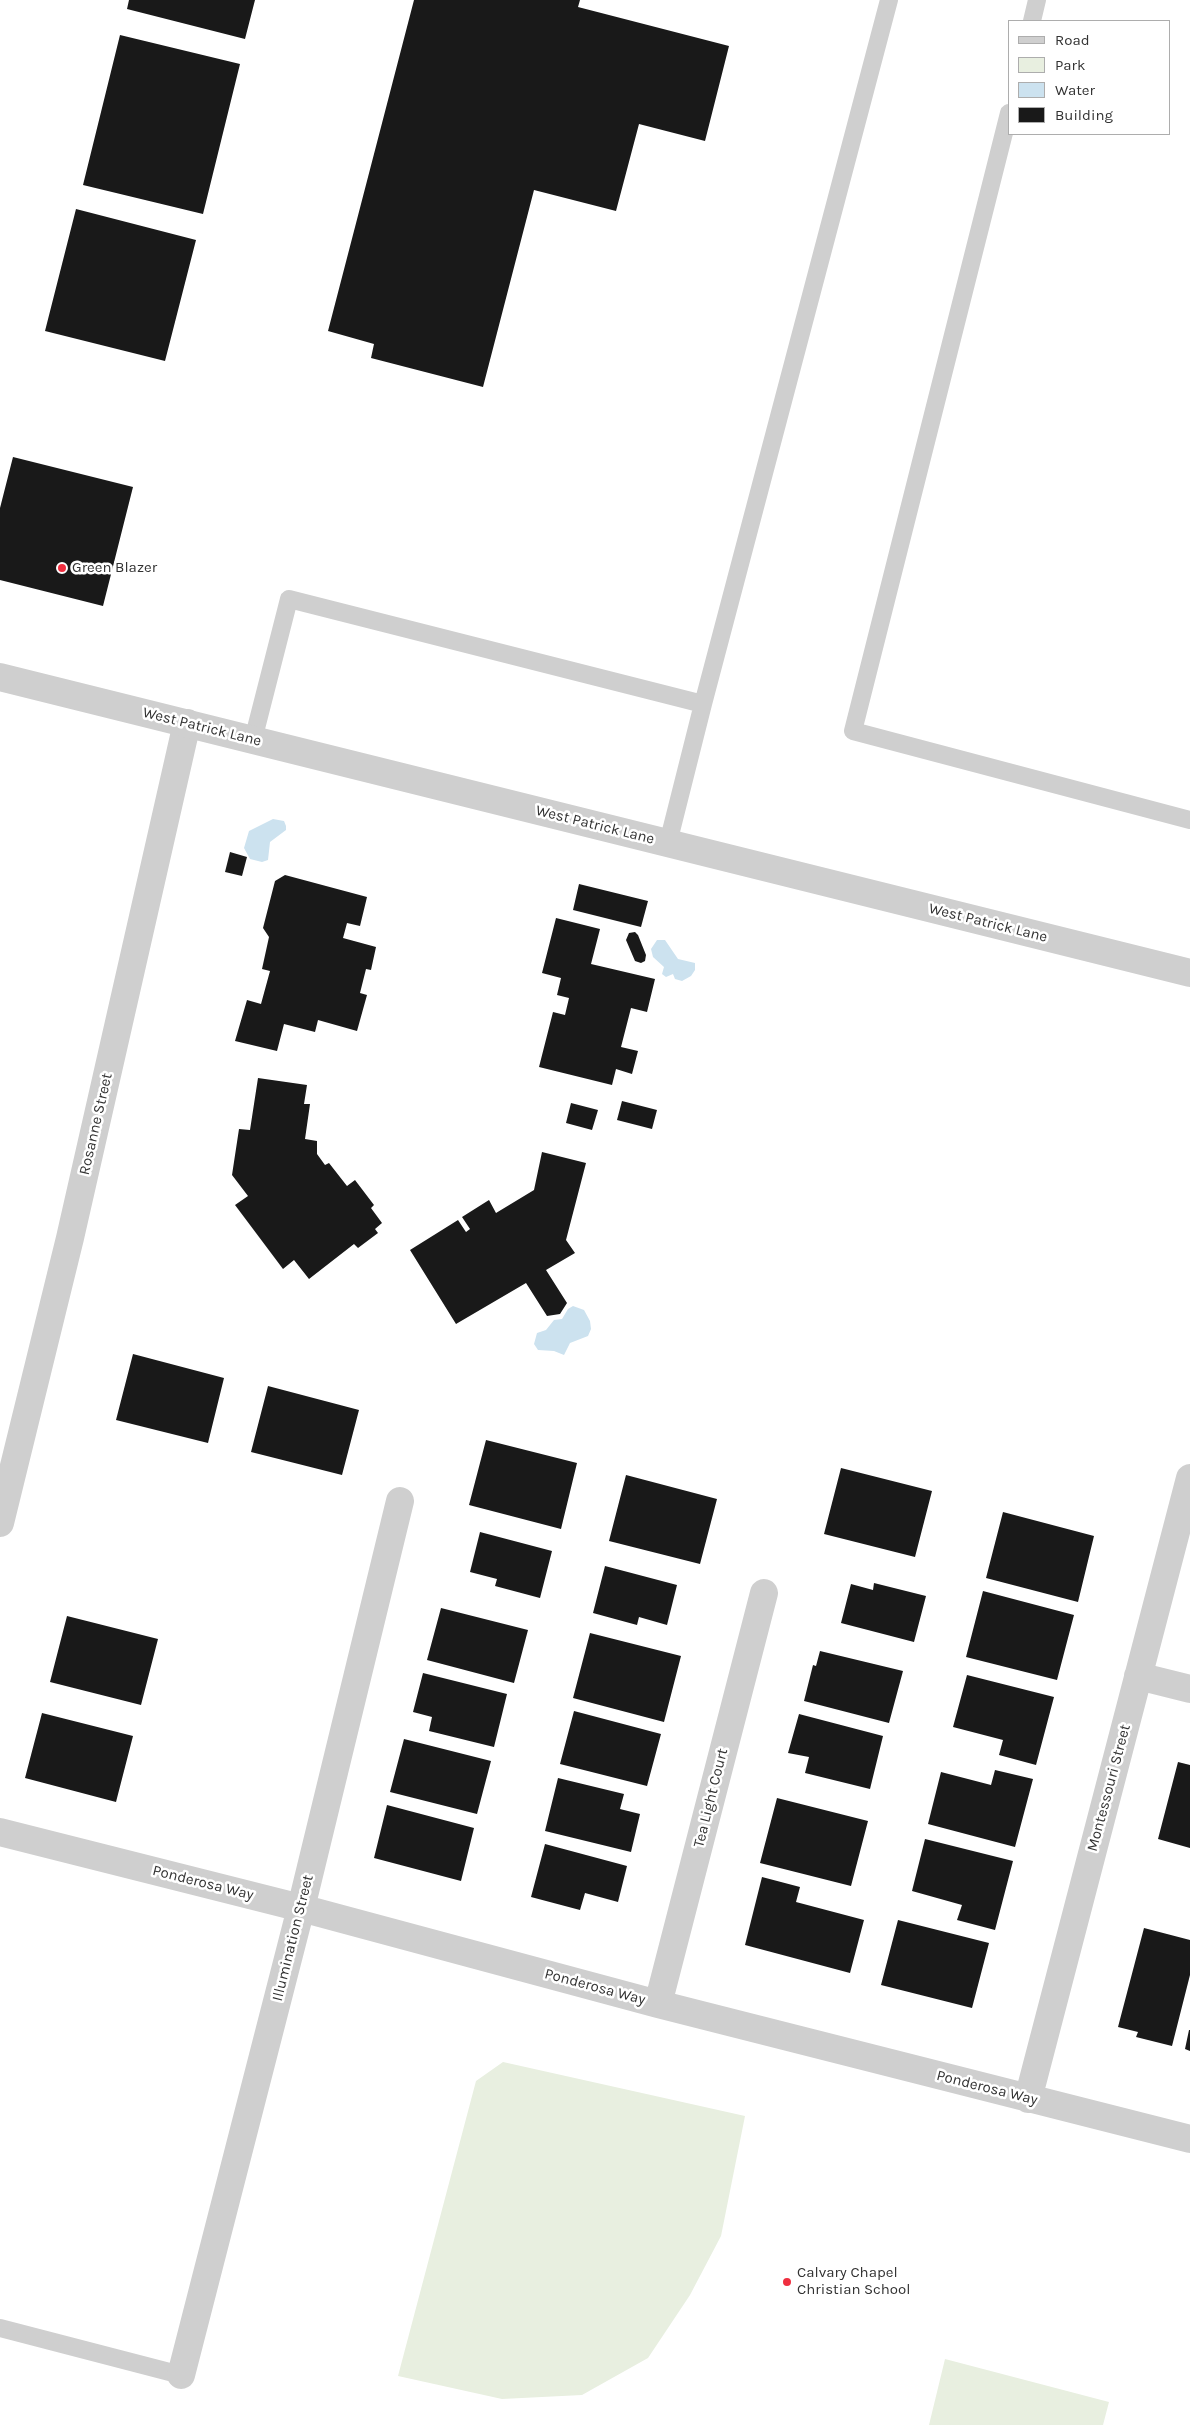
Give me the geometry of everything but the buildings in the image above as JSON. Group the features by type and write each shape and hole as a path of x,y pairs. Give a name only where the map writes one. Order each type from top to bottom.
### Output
{"street":[{"name":"West Patrick Lane","path":"0,678 1190,973"},
{"name":"Rosanne Street","path":"0,1523 70,1238 187,724"},
{"name":"Montessouri Street","path":"1028,2099 1190,1478"},
{"name":"Illumination Street","path":"181,2375 301,1908 400,1501"},
{"name":"Tea Light Court","path":"658,2004 764,1593"},
{"path":"1138,1676 1190,1688"},
{"name":"Ponderosa Way","path":"0,1832 301,1908 658,2004 1190,2139"}],"lane":[{"path":"668,843 889,0"},
{"path":"1032,20 1037,0"},
{"path":"1008,117 853,731 1190,820"},
{"path":"253,740 289,598 703,704"},
{"path":"0,2328 181,2375"}],"green space":[{"path":"503,2062 745,2116 721,2236 690,2295 648,2358 582,2395 502,2399 398,2376 476,2081"},
{"path":"945,2359 1109,2402 1103,2425 929,2425"}],"water":[{"path":"273,819 284,821 286,830 270,842 268,860 262,862 250,859 244,848 249,831"},
{"path":"657,940 665,940 678,959 695,963 695,970 691,976 682,981 675,979 673,974 666,977 662,974 664,967 653,957 651,949"},
{"path":"573,1306 584,1310 590,1321 591,1329 588,1336 570,1343 564,1355 554,1351 538,1350 534,1344 537,1333 546,1330 554,1320 562,1319 568,1309"}],"place":[{"name":"Green Blazer","path":"62,568"},
{"name":"Calvary Chapel Christian School","path":"787,2282"}]}
